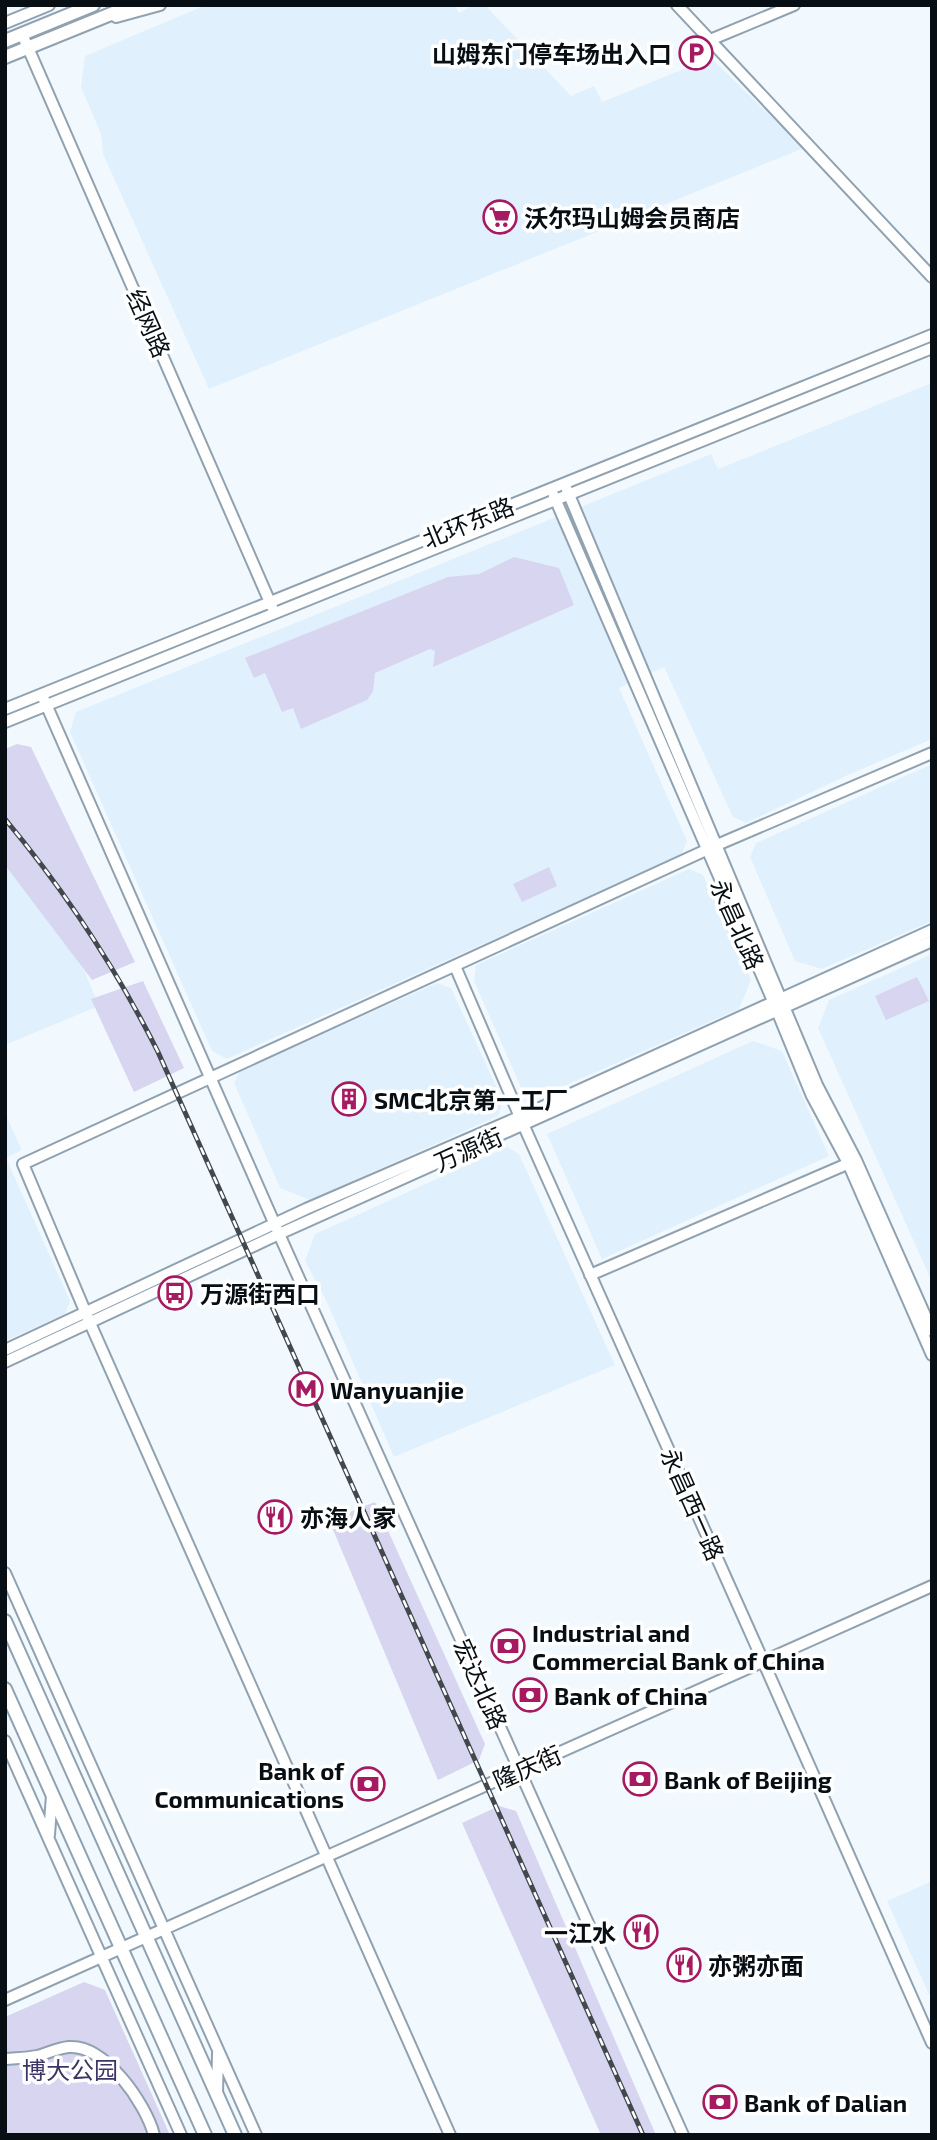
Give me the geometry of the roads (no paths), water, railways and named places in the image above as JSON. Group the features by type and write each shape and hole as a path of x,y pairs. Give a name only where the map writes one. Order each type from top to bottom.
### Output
{"main road":[{"path":"5,41 93,5"},
{"path":"5,57 133,5"},
{"path":"5,1621 236,2135"},
{"path":"5,1689 205,2135"}],"street":[{"path":"5,23 48,5"},
{"path":"86,24 160,5"},
{"path":"677,5 932,277"},
{"path":"709,40 794,5"},
{"name":"经网路","path":"22,34 275,612"},
{"name":"北环东路","path":"5,709 44,700 275,612 932,335"},
{"name":"北环东路","path":"567,489 932,348"},
{"name":"永昌北路","path":"567,489 717,845 812,1096 852,1162 932,1331"},
{"name":"北环东路","path":"5,722 44,700 270,601 553,495"},
{"name":"永昌北路","path":"553,495 706,850 779,1003"},
{"name":"宏达北路","path":"44,700 277,1229 683,2135"},
{"path":"450,2135 88,1318 23,1164 717,845 932,753"},
{"name":"万源街","path":"5,1362 88,1318 277,1229 521,1121 932,930"},
{"name":"万源街","path":"779,1003 932,941"},
{"name":"永昌西一路","path":"455,966 521,1121 932,2043"},
{"path":"590,1275 852,1162"},
{"name":"永昌北路","path":"852,1162 932,1355"},
{"name":"万源街","path":"5,1350 88,1318"},
{"path":"5,1573 256,2135"},
{"name":"隆庆街","path":"5,2000 932,1586"},
{"path":"5,1741 181,2135"},
{"path":"49,1839 52,1792"},
{"path":"5,2059 36,2056 70,2047 93,2053 114,2069 144,2109 154,2135"},
{"path":"217,2092 219,2049"}],"railway":[{"path":"5,819 88,931 125,990 158,1052 643,2135"}],"place":[{"name":"山姆东门停车场出入口","path":"696,53"},
{"name":"沃尔玛山姆会员商店","path":"500,217"},
{"name":"SMC北京第一工厂","path":"349,1099"},
{"name":"万源街西口","path":"175,1293"},
{"name":"Wanyuanjie","path":"306,1389"},
{"name":"亦海人家","path":"275,1517"},
{"name":"Industrial and Commercial Bank of China","path":"508,1646"},
{"name":"Bank of China","path":"530,1695"},
{"name":"Bank of Beijing","path":"640,1779"},
{"name":"Bank of Communications","path":"368,1784"},
{"name":"一江水","path":"641,1932"},
{"name":"亦粥亦面","path":"684,1965"},
{"name":"Bank of Dalian","path":"720,2102"}],"park label":[{"name":"博大公园","path":"70,2069"}]}
